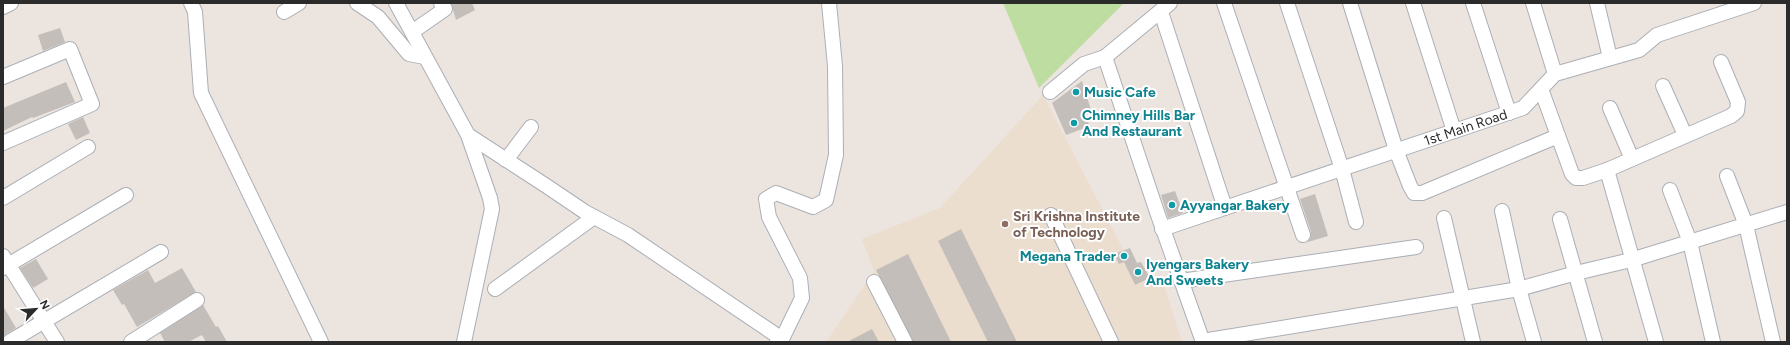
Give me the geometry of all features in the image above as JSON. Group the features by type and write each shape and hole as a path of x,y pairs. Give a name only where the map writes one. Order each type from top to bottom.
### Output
{"street":[{"path":"3,7 11,3"},
{"path":"192,3 195,12 201,93 321,342"},
{"path":"284,12 299,3"},
{"path":"357,3 378,17 409,54 425,57"},
{"path":"396,3 468,136 490,198 492,209 464,342"},
{"path":"412,32 444,9 441,3"},
{"path":"468,136 594,217 628,235 780,340 802,298 800,278 769,217 766,199 776,193 813,207 826,200 836,156 835,66 829,3"},
{"path":"1224,3 1302,235"},
{"path":"1287,3 1342,169 1356,222"},
{"path":"1350,3 1396,150 1414,193 1422,193 1558,136"},
{"path":"1413,3 1454,131"},
{"path":"1473,3 1509,113"},
{"path":"1533,3 1555,74 1638,50 1657,35 1754,3"},
{"path":"1597,3 1610,58"},
{"path":"1050,92 1084,64 1105,57 1166,7 1225,208"},
{"path":"3,77 70,49 92,104 3,142"},
{"path":"1105,57 1162,229 1203,341 1519,289 1576,273 1631,260 1787,212"},
{"path":"1541,89 1572,174 1576,178 1583,178 1607,170 1731,116 1737,111 1738,102 1721,62"},
{"name":"1st Main Road","path":"1162,229 1523,108 1555,74"},
{"path":"1663,86 1685,136"},
{"path":"1610,108 1632,159"},
{"path":"506,160 531,127"},
{"path":"3,198 88,147"},
{"path":"1607,170 1631,260 1656,342"},
{"path":"1727,176 1746,225 1773,342"},
{"path":"1670,190 1690,242 1713,342"},
{"path":"57,342 5,263 126,195"},
{"path":"1502,211 1519,289 1534,342"},
{"path":"1051,215 1111,342"},
{"path":"495,289 594,217"},
{"path":"1444,218 1473,342"},
{"path":"1560,219 1595,342"},
{"path":"1181,281 1416,247"},
{"path":"9,342 161,252"},
{"path":"874,282 905,342"},
{"path":"131,342 197,300"}],"shaded area":[{"name":"Sri Krishna Institute of Technology","path":"1043,95 1140,282 1163,282 1182,342 826,342 874,271 862,239 940,208"}],"green space":[{"path":"1003,3 1124,3 1039,88"}],"building":[{"path":"451,3 472,3 475,10 456,20"},
{"path":"60,28 65,42 43,51 38,35"},
{"name":"Music Cafe","path":"1082,81 1091,110 1083,112 1090,126 1066,135 1052,103"},
{"path":"66,82 75,102 33,118 32,117 3,131 3,108"},
{"path":"83,117 90,133 76,140 68,124"},
{"name":"Ayyangar Bakery","path":"1175,191 1183,213 1168,218 1161,195"},
{"path":"1315,194 1328,236 1308,242 1311,237 1311,232 1300,199"},
{"path":"961,229 1017,342 988,342 938,241"},
{"path":"1130,248 1137,263 1141,262 1150,278 1135,285 1124,262 1119,264 1114,254"},
{"path":"908,254 951,342 913,342 876,270"},
{"path":"36,259 48,279 33,288 20,268"},
{"path":"182,268 196,292 137,327 124,304 122,305 113,290 148,270 155,283"},
{"path":"203,305 227,342 206,342 202,335 188,342 165,342 160,333"},
{"path":"3,306 16,328 3,336"},
{"path":"872,329 879,342 847,342"}],"place":[{"name":"Music Cafe","path":"1076,92"},
{"name":"Chimney Hills Bar And Restaurant","path":"1074,123"},
{"name":"Ayyangar Bakery","path":"1172,205"},
{"name":"Sri Krishna Institute of Technology","path":"1005,224"},
{"name":"Megana Trader","path":"1124,256"},
{"name":"Iyengars Bakery And Sweets","path":"1138,272"}]}
